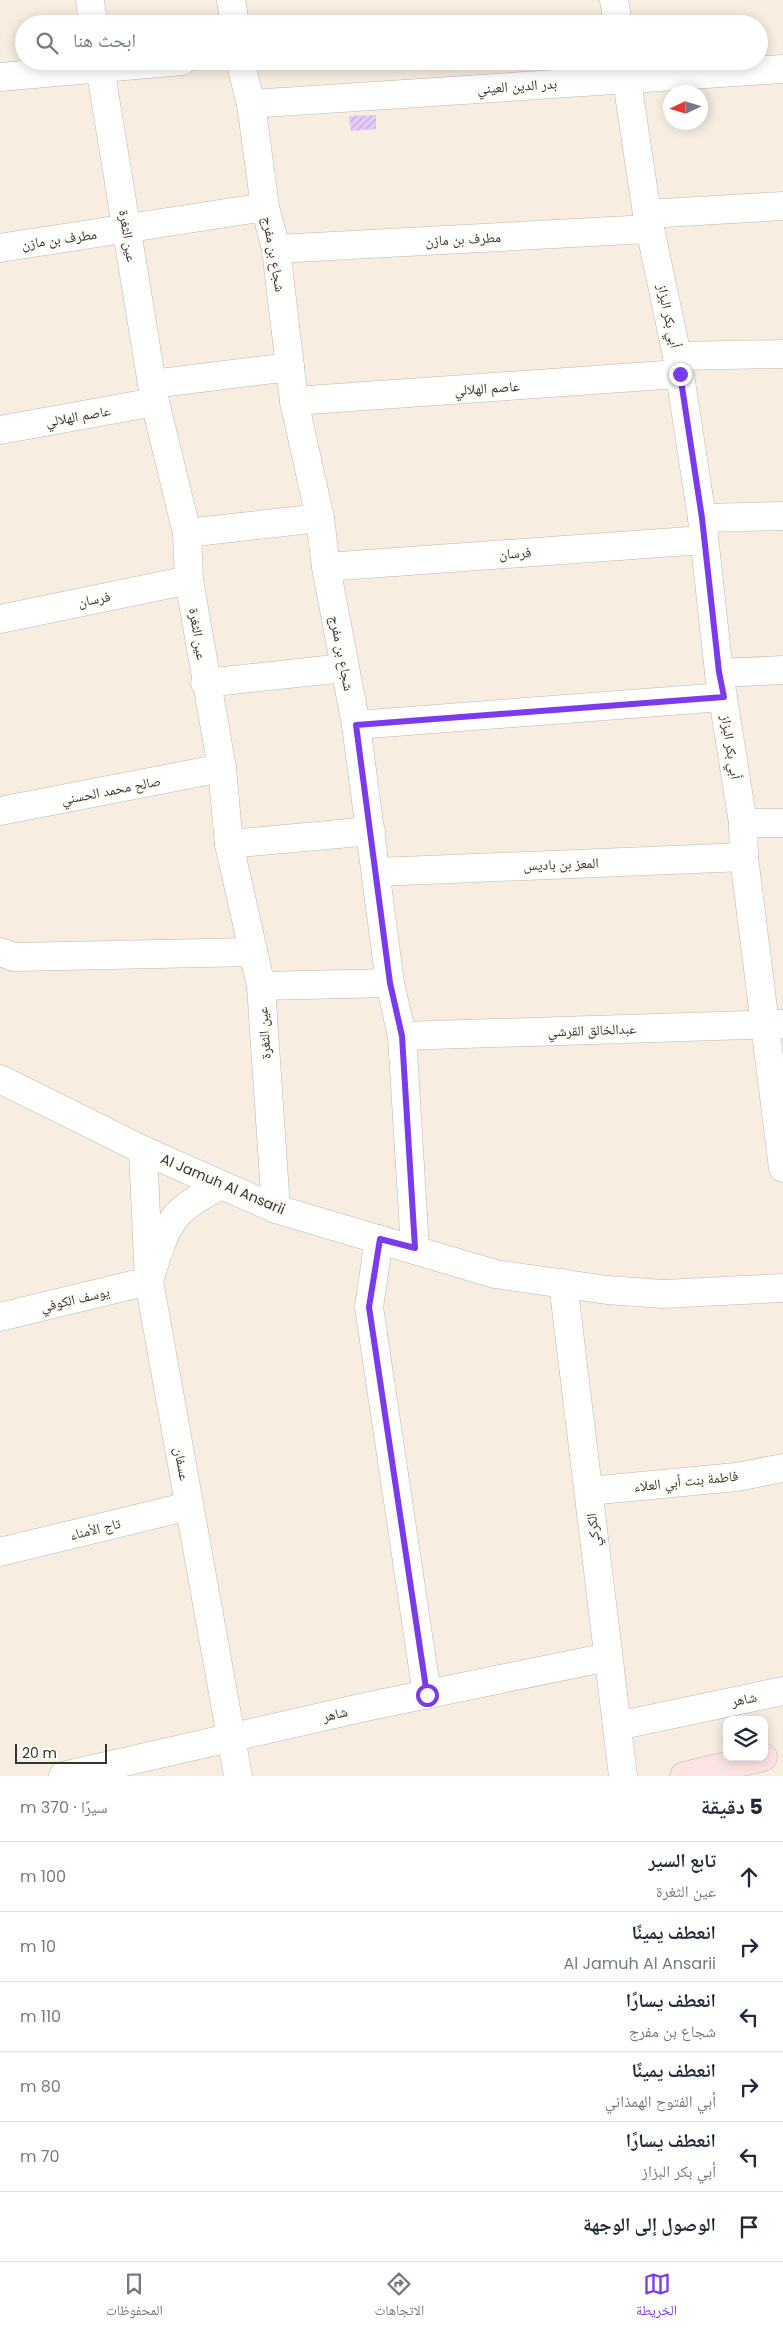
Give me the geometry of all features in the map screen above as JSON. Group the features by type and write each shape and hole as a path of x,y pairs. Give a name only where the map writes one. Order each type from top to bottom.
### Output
{"main road":[{"path":"768,1756 783,1752"},
{"path":"684,1776 746,1761"}],"street":[{"path":"90,0 92,15"},
{"path":"231,0 234,15"},
{"path":"614,0 616,15"},
{"name":"بدر الدين العيني","path":"768,69 783,69"},
{"path":"0,77 58,70"},
{"name":"عين الثغرة","path":"100,70 153,393 187,534 189,580 205,683 222,768 229,844 261,986 276,1209"},
{"name":"شجاع بن مفرج","path":"242,70 251,104 266,207 276,249 294,401 320,518 326,567 356,725 377,872 390,983 402,1036 415,1248"},
{"name":"بدر الدين العيني","path":"251,104 625,70"},
{"name":"أبي بكر البزاز","path":"625,70 648,221 678,365 702,529 721,685 744,823 744,857 774,1024 783,1168"},
{"name":"مطرف بن مازن","path":"276,249 648,221 783,206"},
{"name":"مطرف بن مازن","path":"0,248 266,207"},
{"name":"عاصم الهلالي","path":"294,401 783,354"},
{"name":"عاصم الهلالي","path":"0,430 153,393 290,367"},
{"name":"فرسان","path":"326,567 702,529 783,516"},
{"path":"187,534 320,518"},
{"name":"فرسان","path":"0,618 189,580"},
{"path":"205,683 344,668"},
{"path":"356,725 721,685 783,670"},
{"name":"صالح محمد الحسني","path":"0,811 222,768"},
{"path":"744,823 783,823"},
{"path":"229,844 371,831"},
{"name":"المعز بن باديس","path":"377,872 744,857"},
{"path":"0,952 14,957 253,952"},
{"path":"261,986 390,983"},
{"name":"عبدالخالق القرشي","path":"402,1036 774,1024"},
{"name":"Al Jamuh Al Ansarii","path":"0,1079 142,1150 276,1209 415,1248 495,1274 663,1294 783,1288"},
{"name":"عسفان","path":"142,1150 149,1281 238,1776"},
{"path":"149,1281 160,1248 175,1217 220,1184"},
{"path":"380,1239 369,1307 427,1695"},
{"name":"يوسف الكوفي","path":"0,1316 149,1281"},
{"name":"الكركي","path":"563,1283 623,1776"},
{"name":"فاطمة بنت أبي العلاء","path":"588,1491 736,1477 783,1468"},
{"name":"تاج الأمناء","path":"0,1552 189,1506"},
{"name":"شاهر","path":"63,1776 230,1738 608,1657"},
{"name":"شاهر","path":"617,1726 783,1691"}],"building":[{"path":"376,115 376,129 351,131 349,116"}],"route":[{"path":"427,1695 369,1307 380,1239 415,1248 402,1036 390,983 377,872 356,725 724,697 719,672 702,518 680,374"}]}
